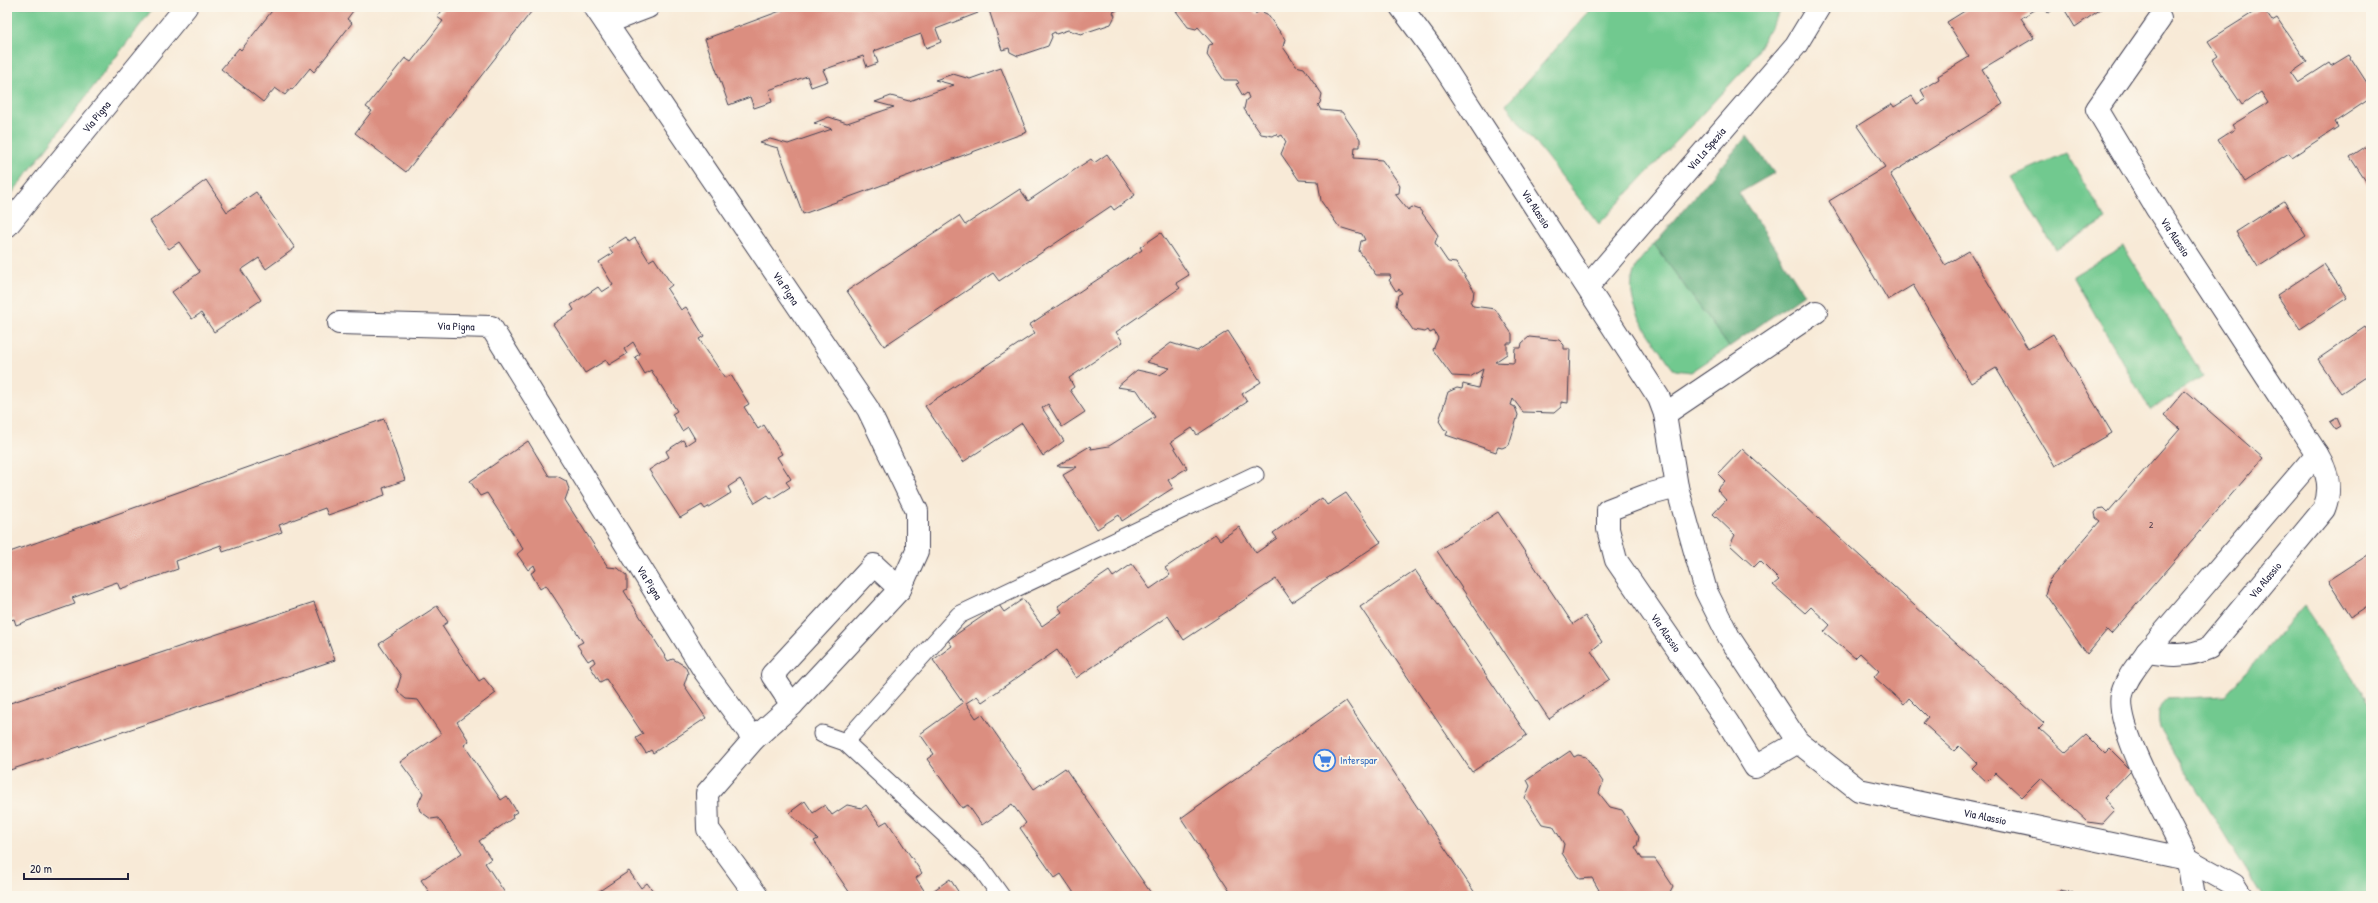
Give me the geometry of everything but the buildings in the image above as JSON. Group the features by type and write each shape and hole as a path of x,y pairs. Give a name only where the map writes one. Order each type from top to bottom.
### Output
{"street":[{"name":"Via Pigna","path":"7,226 186,7"},
{"path":"600,15 648,7"},
{"name":"Via Alassio","path":"1401,7 1435,53 1660,398 1665,414 1677,487 1706,591 1729,637 1798,742 1858,790 2187,859 2234,885 2240,896"},
{"name":"Via La Spezia","path":"1588,286 1796,45 1819,7"},
{"name":"Via Alassio","path":"2147,652 2174,656 2196,653 2209,648 2324,509 2328,498 2329,484 2324,466 2317,454 2157,209 2097,109 2156,13"},
{"name":"Via Pigna","path":"600,15 868,409 917,511 916,551 900,589 792,705 754,739 707,793 708,829 757,896"},
{"path":"1665,414 1816,312"},
{"name":"Via Pigna","path":"339,323 491,327 705,672 754,739"},
{"path":"2194,896 2187,859 2147,779 2129,736 2122,709 2122,694 2128,679 2147,652 2317,454"},
{"name":"Via Alassio","path":"1677,487 1647,495 1608,510 1608,529 1616,560 1728,723 1755,767 1798,742"},
{"path":"792,705 772,675 874,565 900,589"}],"lane":[{"path":"845,742 959,614 1255,475"},
{"path":"822,734 845,742 980,867 1001,896"}],"green space":[{"path":"7,7 154,7 7,200"},
{"path":"1593,7 1783,7 1749,64 1599,224 1506,105"},
{"path":"1747,136 1774,173 1739,193 1804,294 1729,347 1654,244"},
{"path":"2066,153 2106,219 2056,250 2011,177"},
{"path":"1654,244 1729,347 1691,372 1675,370 1640,320 1635,307 1632,295 1632,282 1635,269 1641,259"},
{"path":"2123,246 2203,376 2150,410 2073,276"},
{"path":"2304,606 2371,705 2371,896 2262,896 2160,729 2159,713 2167,699 2225,696"}],"place":[{"name":"Interspar","path":"1325,760"}]}
